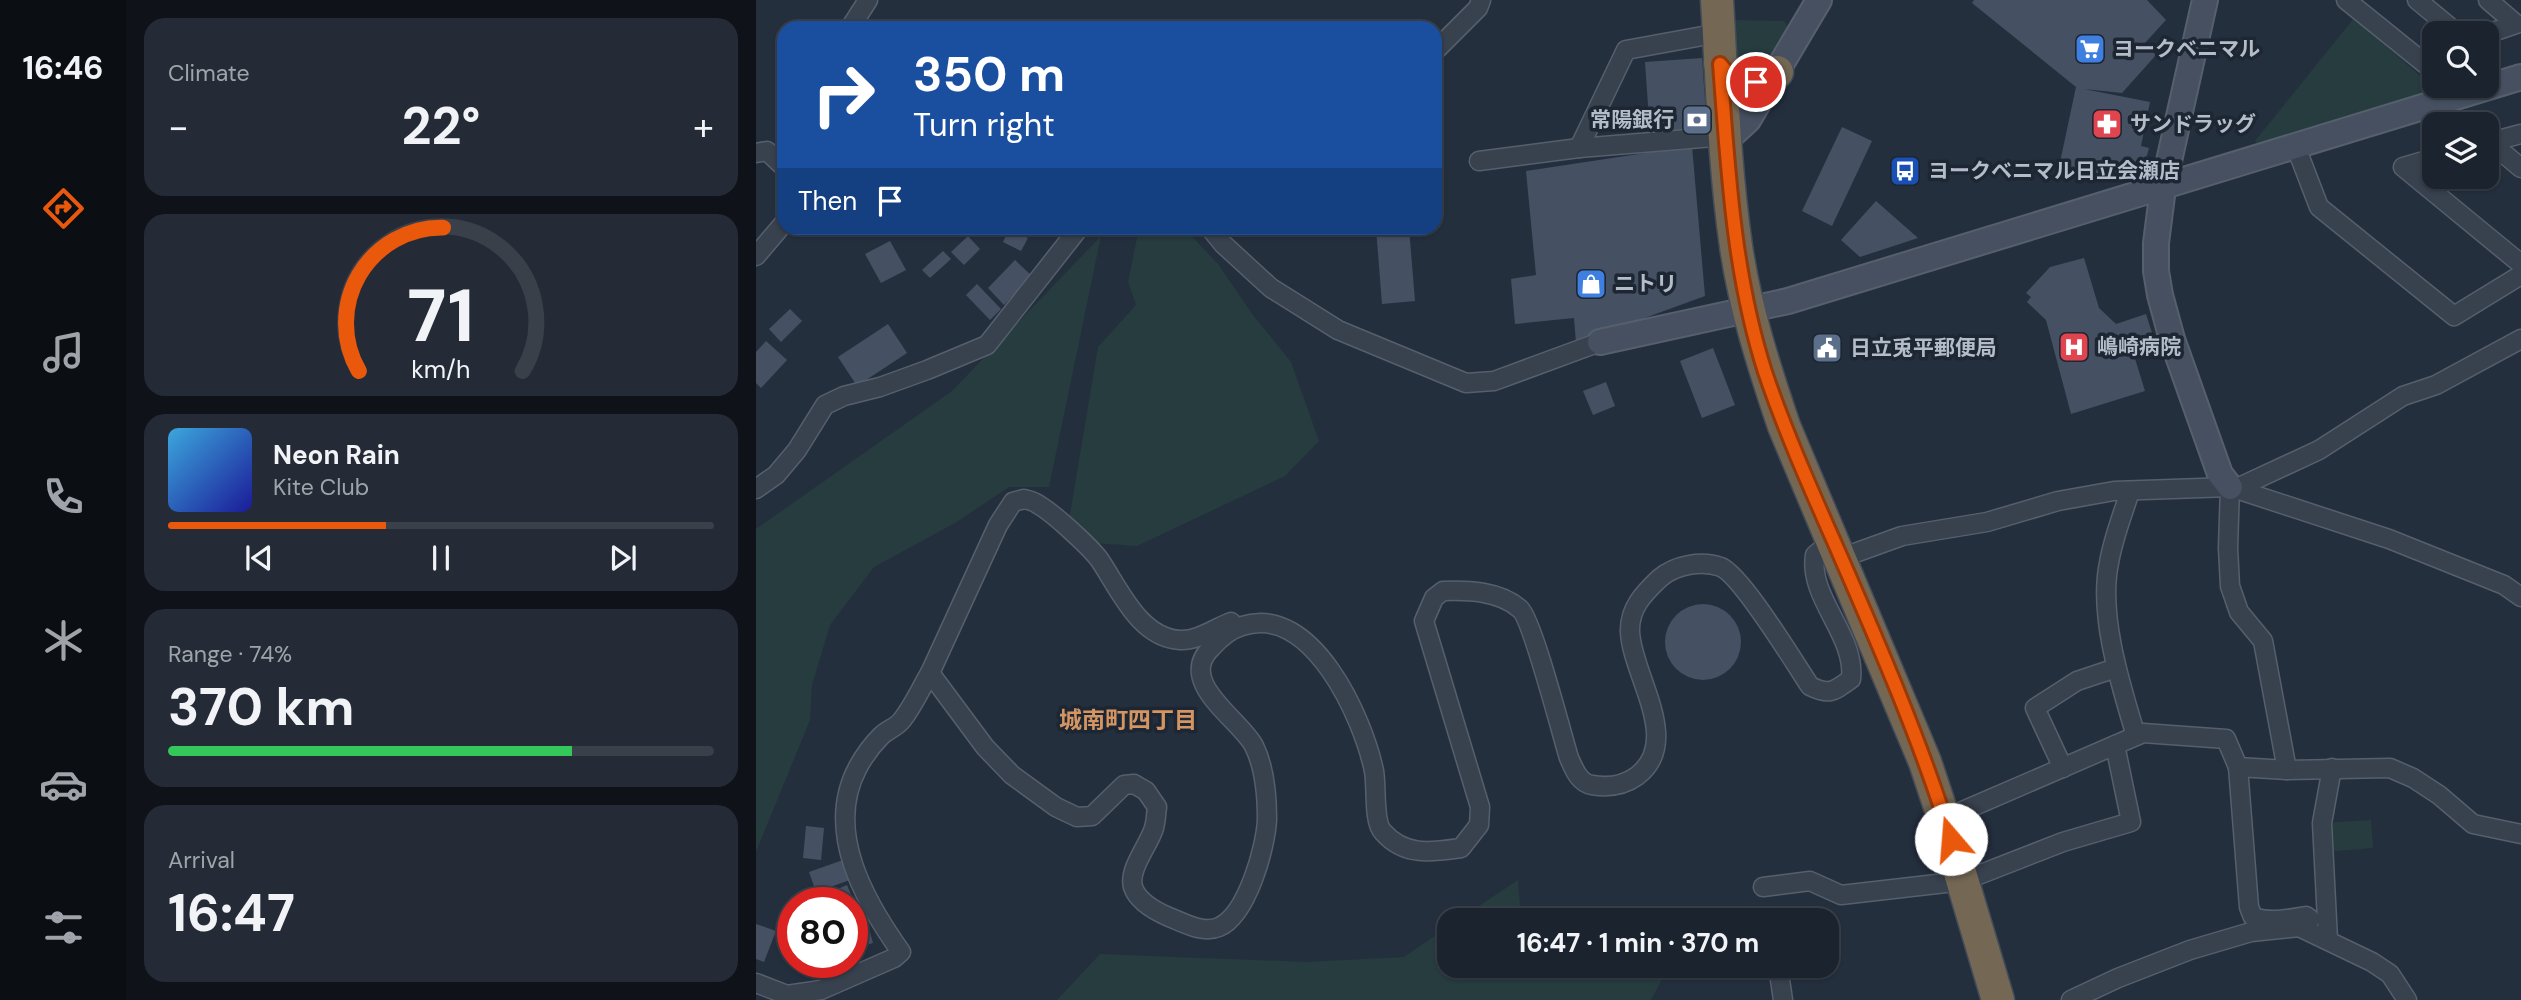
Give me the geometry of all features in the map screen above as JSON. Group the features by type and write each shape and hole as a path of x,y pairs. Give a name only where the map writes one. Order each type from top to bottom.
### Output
{"highway":[{"path":"1717,0 1733,221 1748,310 1784,426 1907,714 1944,819 1998,1000"},
{"path":"1720,48 1726,72 1744,81 1756,82 1777,72"}],"street":[{"path":"854,21 868,0"},
{"path":"1442,43 1471,9 1478,8 1482,0"},
{"path":"1479,161 1578,148 1726,136 1734,133 1748,120 1819,0"},
{"path":"2205,0 2163,188 2156,243 2156,271 2172,339 2201,422 2220,474 2233,488 2228,548 2230,586 2239,612 2263,641 2287,770"},
{"path":"2417,0 2442,21"},
{"path":"2488,0 2516,24 2499,30"},
{"path":"2349,1 2422,61"},
{"path":"1578,148 1626,50 1720,48"},
{"path":"2499,82 2521,77"},
{"path":"1216,235 1271,288 1338,330 1466,383 1494,381 1600,342 1788,301 2004,233 2296,147 2435,98"},
{"path":"2499,140 2521,134"},
{"path":"2296,147 2319,207 2454,316 2521,275"},
{"path":"756,153 767,151 777,160"},
{"path":"2499,151 2521,168"},
{"path":"2422,161 2403,167 2422,183"},
{"path":"2430,189 2521,264"},
{"path":"756,256 777,231"},
{"path":"757,486 776,475 797,450 825,405 844,396 880,387 927,370 987,345 1073,235"},
{"path":"2233,488 2319,450 2403,396 2436,386 2521,339"},
{"path":"756,983 787,995 821,990 894,958 901,951 872,909 859,880 845,833 846,809 857,768 882,736 901,722 930,673 998,525 1013,502 1024,499 1040,505 1097,557 1121,596 1149,628 1181,640 1202,636 1250,616 1267,618 1296,635 1329,669 1350,703 1366,738 1374,774 1380,829 1393,842 1408,850 1425,853 1461,848 1479,825 1480,807 1424,621 1434,598 1443,591 1483,593 1504,599 1522,610 1533,634 1569,758 1577,774 1587,784 1605,788 1622,785 1635,777 1647,767 1656,754 1652,713 1630,633 1632,613 1641,597 1666,573 1704,563 1722,568 1739,582 1810,686 1822,692 1834,691 1851,679 1852,665 1812,570 1815,555 1902,536 1987,522 2057,501 2130,491 2233,488 2389,538 2504,585 2521,597"},
{"path":"2130,491 2108,564 2106,597 2116,668 2136,736"},
{"path":"930,673 985,747 1012,775 1056,807 1076,817 1092,816 1124,785 1134,783 1146,792 1157,807 1154,827 1135,870 1132,885 1141,899 1157,912 1199,929 1218,927 1231,918 1258,866 1267,821 1266,783 1254,746 1234,720 1210,697 1201,668 1206,652 1222,637 1240,626 1262,621 1275,623"},
{"path":"2063,768 2035,708 2077,681 2116,668"},
{"path":"1944,819 2143,733 2226,739 2238,767 2249,907 2253,917 2279,920 2306,916 2310,919 2309,922 2299,927 2251,932 2190,950 2071,1000"},
{"path":"1763,887 1810,881 1841,895 1963,881 2063,842 2131,822 2115,745"},
{"path":"2238,767 2287,770 2390,768 2430,789 2473,824 2521,834"},
{"path":"2328,940 2322,824 2332,768"},
{"path":"2299,927 2372,962 2390,974 2407,1000"},
{"path":"1780,978 1783,1000"}],"green space":[{"path":"2354,18 2422,78 2422,98 2425,98 2263,148 2255,141"},
{"path":"1732,20 1784,21 1792,32 1771,68 1733,64"},
{"path":"1138,235 1191,235 1218,264 1253,315 1291,362 1319,441 1285,476 1137,546 1094,543 1069,520 1098,347 1136,305 1128,282"},
{"path":"1101,236 1049,487 1009,487 955,523 874,567 830,625 812,685 810,720 756,852 756,529 952,391"},
{"path":"2371,820 2373,848 2325,852 2322,823"},
{"path":"1518,880 1520,908 1476,908"},
{"path":"1437,934 1437,978 1663,978 1651,1000 1057,1000 1100,954 1306,962 1404,957"}],"building":[{"name":"ヨークベニマル","path":"1974,0 2147,0 2166,20 2144,44 2156,55 2122,93 2084,89 2150,102 2141,146 2149,148 2144,166 2124,178 2059,167 2076,87 1972,3"},
{"path":"1702,58 1707,129 1650,133 1645,62"},
{"path":"1842,127 1872,141 1832,226 1802,211"},
{"path":"1692,146 1705,296 1576,343 1574,318 1515,324 1511,279 1536,275 1526,171"},
{"path":"1876,201 1918,238 1860,257 1841,240"},
{"path":"1006,235 1022,235 1028,238 1021,251 1003,242"},
{"path":"1377,235 1410,235 1415,301 1382,304"},
{"path":"968,236 980,249 964,265 951,252"},
{"path":"890,241 906,270 881,283 865,254"},
{"path":"943,251 951,259 930,278 922,270"},
{"path":"2084,258 2099,308 2116,324 2146,314 2152,333 2111,346 2114,358 2133,352 2145,391 2071,414 2046,320 2027,302 2031,297 2026,293 2050,267"},
{"path":"1015,260 1032,276 1004,305 988,288"},
{"path":"977,284 1001,309 990,320 966,295"},
{"path":"790,309 802,321 781,342 769,329"},
{"path":"888,324 907,353 857,386 838,357"},
{"path":"766,341 787,360 761,388 756,383 756,352"},
{"path":"1713,348 1735,405 1702,418 1680,361"},
{"path":"1606,382 1615,406 1593,415 1583,391"},
{"path":"1703,604 1717,607 1730,615 1738,628 1741,642 1738,656 1730,669 1717,677 1703,680 1689,677 1676,669 1668,656 1665,642 1668,628 1676,615 1689,607"},
{"path":"806,826 824,828 821,860 803,858"},
{"path":"843,860 850,880 830,887 814,887 809,872"},
{"path":"756,924 776,931 764,962 756,959"},
{"path":"868,925 873,943 868,944"}],"place":[{"name":"ヨークベニマル","path":"2090,49"},
{"name":"常陽銀行","path":"1697,120"},
{"name":"サンドラッグ","path":"2107,124"},
{"name":"ヨークベニマル日立会瀬店","path":"1905,171"},
{"name":"ニトリ","path":"1591,284"},
{"name":"嶋崎病院","path":"2074,347"},
{"name":"日立兎平郵便局","path":"1827,348"}],"district":[{"name":"城南町四丁目","path":"1128,720"}],"route":[{"path":"1756,82 1735,78 1720,64 1728,185 1748,310 1784,426 1907,714 1951,839"}]}
